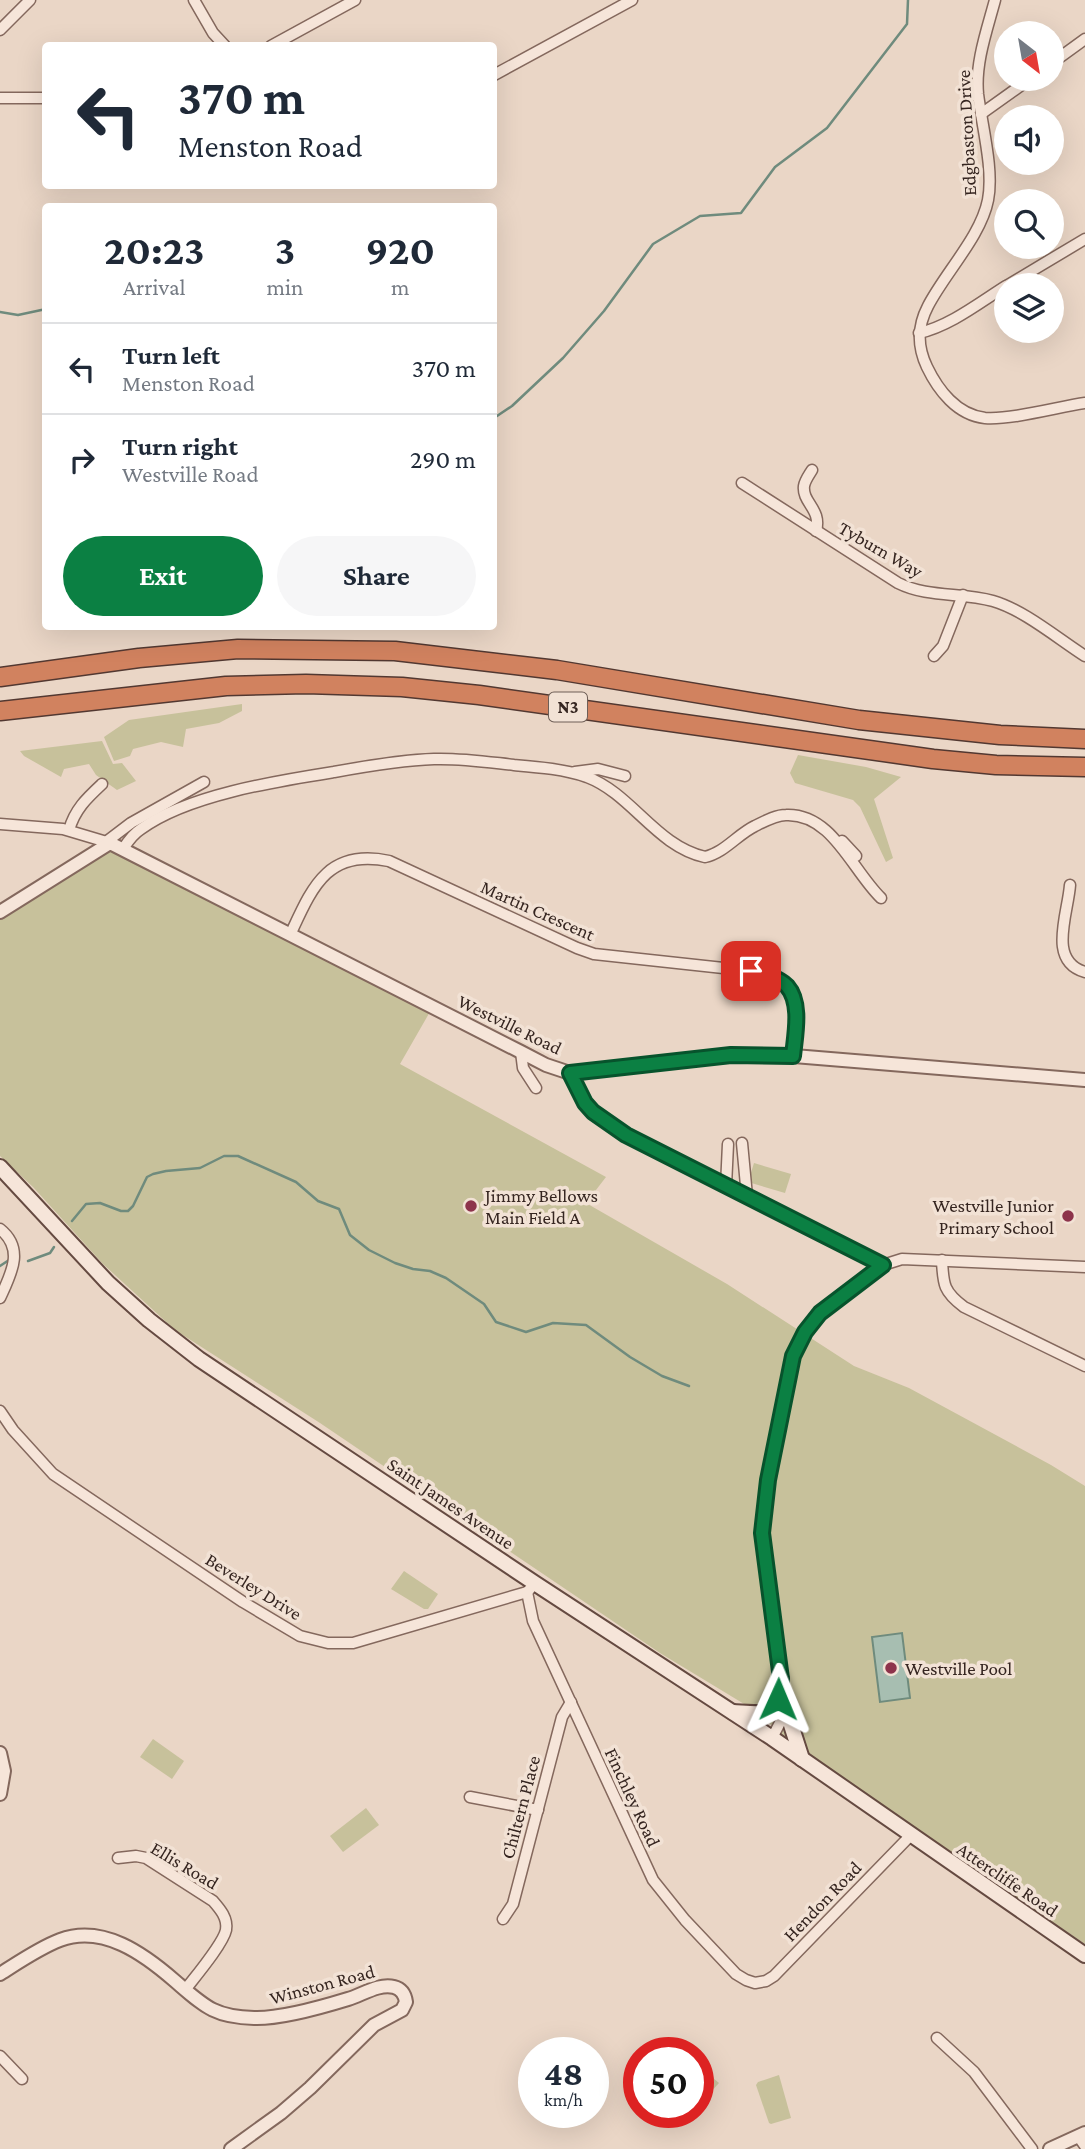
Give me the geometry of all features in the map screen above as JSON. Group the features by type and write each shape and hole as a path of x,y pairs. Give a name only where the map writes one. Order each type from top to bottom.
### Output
{"highway":[{"name":"N3","path":"2,677 139,658 238,649 395,651 557,670 859,720 1000,735 1085,739"},
{"name":"N3","path":"0,711 226,686 306,684 402,687 491,696 933,759 996,765 1085,767"},
{"path":"0,718 48,706"}],"main road":[{"name":"Saint James Avenue","path":"0,1167 108,1283 149,1320 199,1359 532,1588 772,1738 910,1836"},
{"path":"731,1712 760,1714 772,1708 778,1699 781,1679"},
{"path":"784,1703 802,1759"},
{"name":"Attercliffe Road","path":"910,1836 1085,1955"}],"street":[{"path":"0,30 30,0"},
{"path":"194,0 221,42"},
{"path":"278,42 355,0"},
{"path":"497,73 632,0"},
{"name":"Edgbaston Drive","path":"919,333 928,306 984,216 988,200 990,183 978,92 978,72 995,0"},
{"path":"1064,54 1085,39"},
{"path":"981,114 1013,91"},
{"path":"0,98 42,98"},
{"path":"1029,273 1085,239"},
{"path":"994,294 946,323 919,333 920,349 944,397 984,418 1085,403"},
{"path":"812,470 804,483 804,491 816,513 816,531"},
{"name":"Tyburn Way","path":"743,483 898,583 913,590 963,595 996,602 1017,611 1085,656"},
{"path":"934,656 943,646 963,595"},
{"path":"123,849 139,830 168,813 223,795 284,780 360,767 434,759 464,759 572,773 598,782 673,844 696,855 709,857 751,827 785,815 816,822 832,836 868,886 881,898"},
{"path":"572,773 598,769 625,776"},
{"path":"0,912 108,842 131,823 204,782"},
{"path":"69,830 78,808 102,784"},
{"name":"Westville Road","path":"0,824 36,825 69,830 108,842 521,1052 555,1069 570,1073 731,1055 793,1056 1085,1080"},
{"path":"832,836 841,840 856,856"},
{"name":"Martin Crescent","path":"290,935 305,903 326,872 356,859 373,858 389,862 594,954 751,971 775,978 787,986 795,1003 793,1056"},
{"path":"1070,885 1062,940 1064,954 1068,963 1085,972"},
{"path":"521,1052 523,1068 536,1088"},
{"path":"570,1073 585,1103 603,1119 652,1149 883,1265"},
{"path":"742,1143 747,1196"},
{"path":"726,1186 728,1144"},
{"path":"0,1229 10,1239 15,1258 0,1298"},
{"path":"772,1738 783,1717 784,1703 762,1533 768,1480 793,1356 805,1332 820,1313 883,1265 902,1259 1085,1267"},
{"path":"942,1260 944,1287 951,1297 964,1307 1085,1366"},
{"name":"Beverley Drive","path":"0,1411 34,1455 53,1474 243,1602 300,1636 328,1643 353,1643 532,1588"},
{"name":"Finchley Road","path":"532,1588 533,1621 653,1880 685,1920 731,1969 755,1983"},
{"name":"Chiltern Place","path":"503,1919 513,1904 562,1717 571,1702"},
{"path":"0,1753 4,1771 0,1794"},
{"path":"470,1797 538,1810"},
{"name":"Hendon Road","path":"755,1983 774,1976 910,1836"},
{"name":"Ellis Road","path":"118,1857 146,1858 213,1901 225,1918 225,1933 186,1990"},
{"name":"Winston Road","path":"0,1975 61,1939 88,1936 129,1946 200,2003 219,2013 268,2018 350,1999 387,1986 401,1990 406,1999 402,2010 374,2025 310,2088 231,2149"},
{"path":"937,2038 974,2072 1032,2149"},
{"path":"0,2056 22,2079"},
{"path":"1050,2149 1083,2138"}],"shaded area":[{"path":"242,704 242,711 219,723 186,729 183,747 161,742 133,749 130,756 114,761 104,737 129,720"},
{"path":"102,741 113,764 122,763 136,781 117,790 96,775 89,764 64,769 61,777 20,751"},
{"path":"798,755 866,767 901,777 874,799 893,858 886,862 860,807 853,800 795,783 790,773"},
{"path":"111,845 431,1010 400,1064 606,1177 586,1203 727,1284 854,1366 909,1388 1085,1486 1085,1944 811,1759 754,1710 660,1653 320,1423 175,1330 103,1264 33,1187 0,1156 0,914"},
{"path":"754,1163 791,1174 785,1193 748,1182"},
{"path":"404,1571 438,1594 428,1609 391,1589"},
{"name":"Westville Pool","path":"902,1633 910,1698 880,1702 872,1637"},
{"path":"153,1739 184,1761 172,1779 140,1757"},
{"path":"366,1808 379,1825 343,1852 330,1836"},
{"path":"779,2075 791,2118 771,2124 756,2085"}],"waterway":[{"path":"497,416 512,406 563,358 604,311 653,244 700,216 741,213 775,167 827,128 907,24 908,0"},
{"path":"0,312 18,315 42,310"},
{"path":"72,1221 86,1204 100,1203 128,1211 147,1177 153,1174 200,1168 224,1156 238,1156 296,1182 318,1201 339,1209 350,1235 369,1250 395,1263 430,1271 446,1278 484,1304 496,1322 526,1332 553,1323 586,1325 662,1376 689,1386"},
{"path":"28,1261 50,1253 54,1247"},
{"path":"0,1266 9,1260"}],"place":[{"name":"Jimmy Bellows Main Field A","path":"471,1206"},
{"name":"Westville Junior Primary School","path":"1068,1216"},
{"name":"Westville Pool","path":"891,1668"}],"route":[{"path":"751,971 775,978 787,986 795,1003 793,1056 731,1055 570,1073 585,1103 593,1112 626,1135 883,1265 820,1313 805,1332 793,1356 768,1480 762,1533 781,1679 778,1699"}]}
